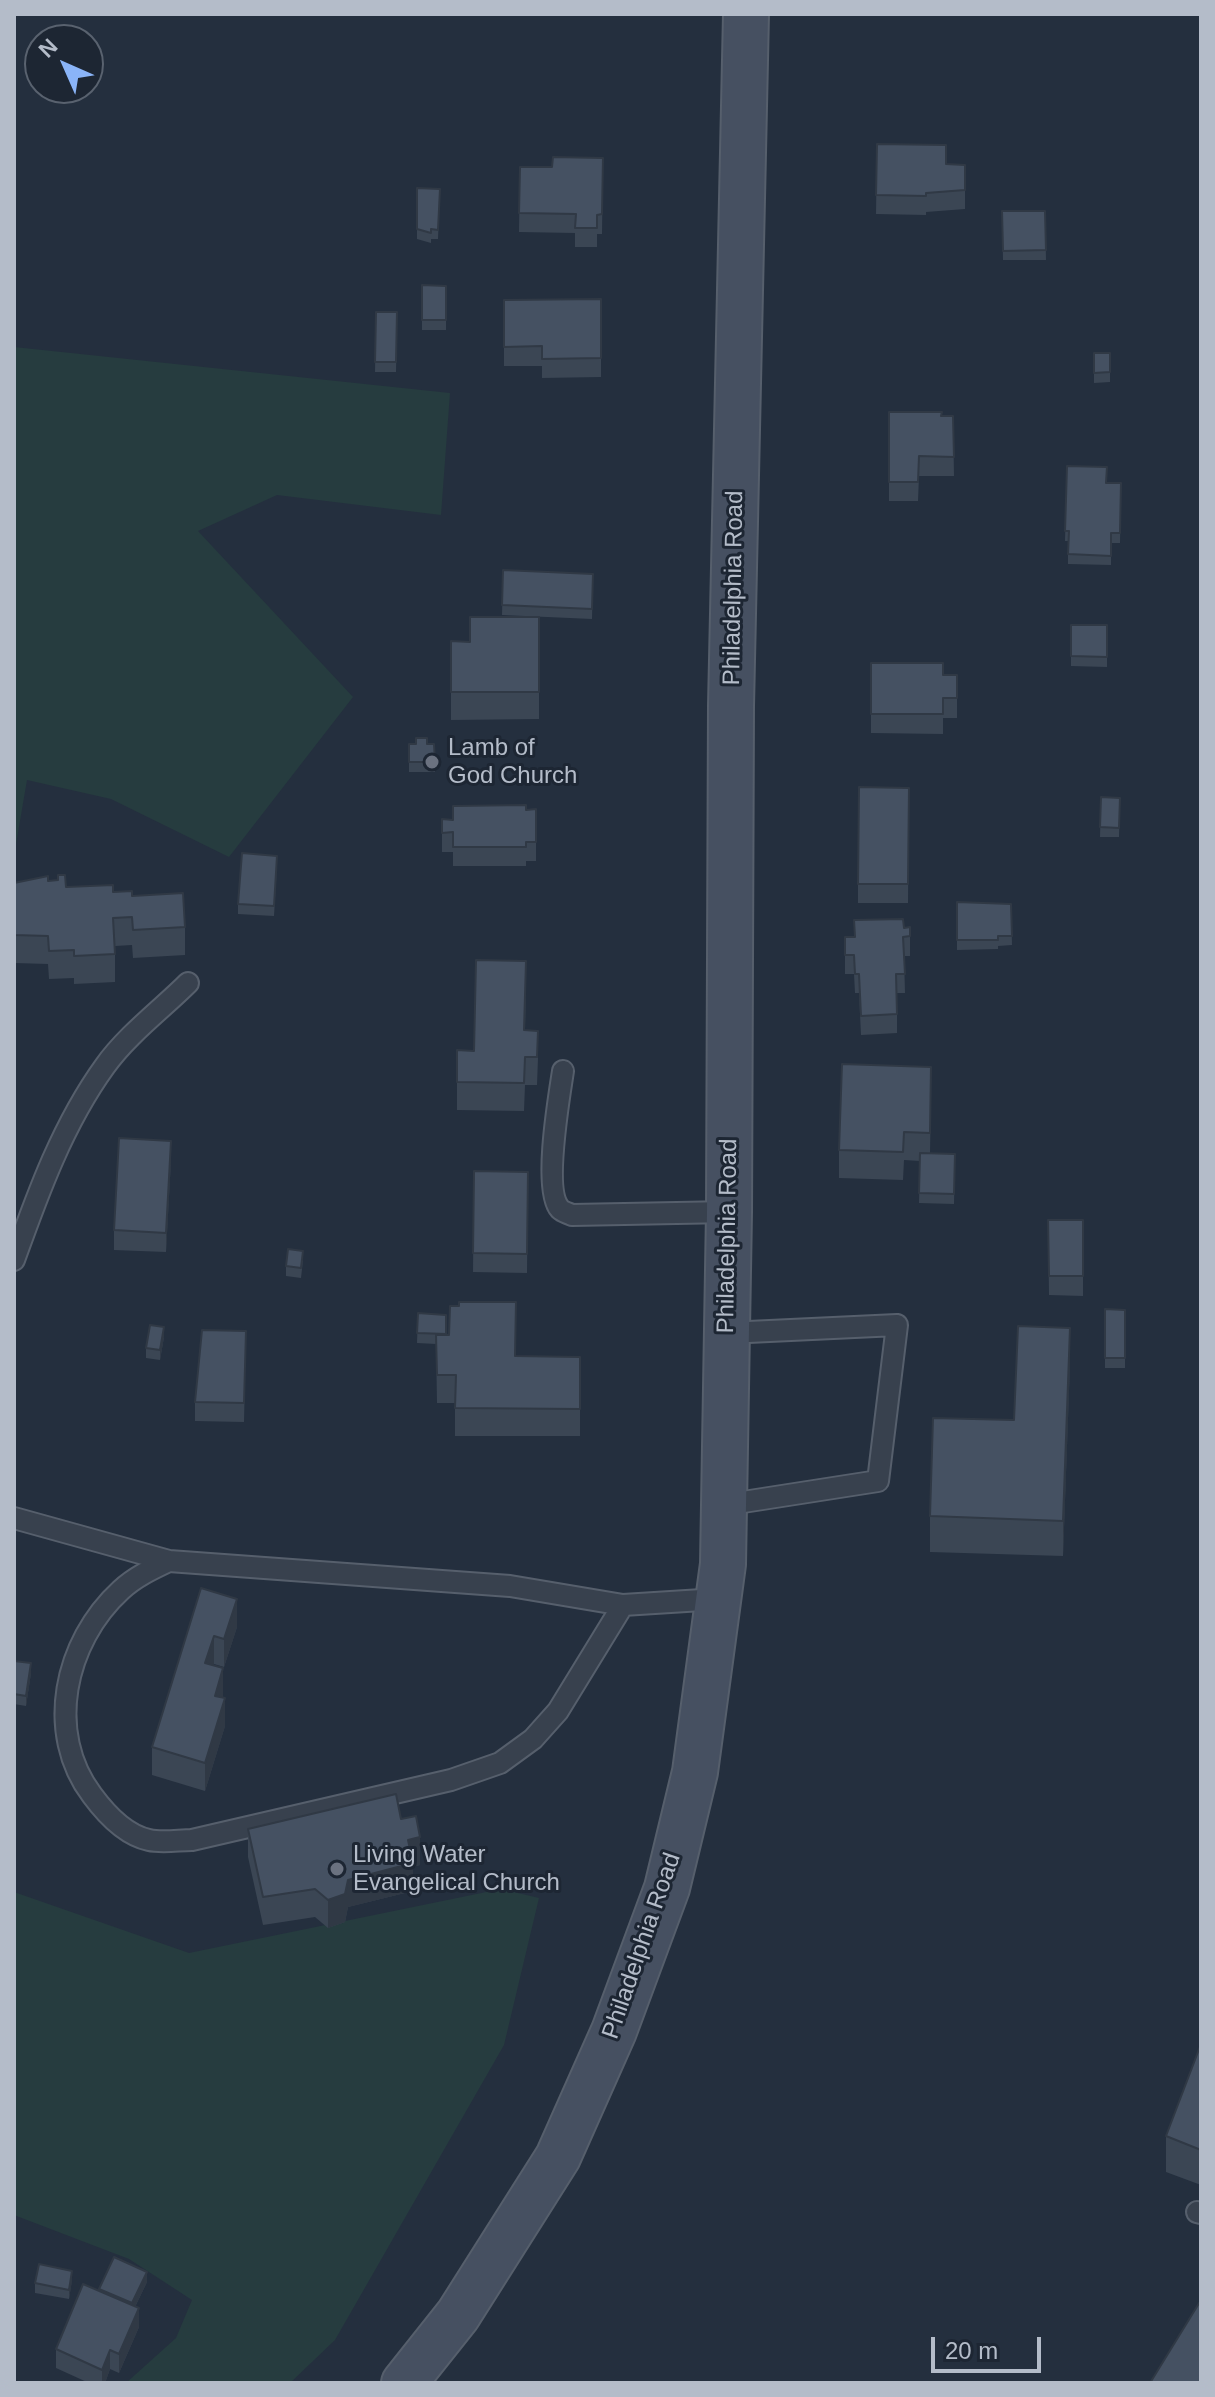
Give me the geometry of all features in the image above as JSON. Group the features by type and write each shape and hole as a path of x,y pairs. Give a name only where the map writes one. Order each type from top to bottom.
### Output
{"main road":[{"name":"Philadelphia Road","path":"404,2383 458,2315 558,2157 614,2031 667,1888 695,1772 718,1599 724,1505 729,1212 731,706 746,14"}],"lane":[{"path":"14,1260 57,1150 83,1101 107,1063 188,983"},
{"path":"563,1071 553,1142 555,1196 560,1209 572,1215 729,1212"},
{"path":"724,1505 878,1481 897,1325 727,1333"},
{"path":"14,1518 169,1561 510,1586 623,1605 718,1599"},
{"path":"169,1561 121,1590 96,1618 77,1653 65,1700 65,1735 75,1773 99,1805 125,1830 150,1841 192,1840 274,1822 451,1780 500,1763 533,1739 558,1711 623,1605"}],"green space":[{"path":"14,347 450,393 441,515 277,495 198,531 353,697 229,857 111,799 27,780 14,856"},
{"path":"501,1889 539,1898 504,2045 335,2340 290,2383 126,2383 176,2338 192,2300 129,2259 14,2215 14,1892 189,1953"}],"building":[{"path":"877,144 946,145 946,164 965,165 965,190 926,193 926,196 876,195"},
{"path":"553,157 603,158 602,214 597,215 597,228 575,228 576,214 519,213 520,167 552,167"},
{"path":"417,188 440,189 438,230 431,229 431,233 417,229"},
{"path":"1002,211 1045,211 1046,250 1003,251"},
{"path":"422,285 446,286 446,320 422,320"},
{"path":"601,299 601,358 542,359 542,346 504,347 504,300"},
{"path":"376,312 397,312 396,362 375,362"},
{"path":"1094,353 1110,353 1110,372 1094,373"},
{"path":"889,412 942,412 941,416 953,416 954,457 919,456 918,482 889,482"},
{"path":"1067,466 1107,467 1106,483 1121,483 1120,533 1111,533 1111,556 1068,554 1069,531 1065,531"},
{"path":"503,570 593,574 592,609 502,605"},
{"path":"470,617 539,617 539,692 451,692 451,641 470,642"},
{"path":"1071,625 1107,625 1107,657 1071,656"},
{"path":"871,663 943,663 943,675 957,675 957,698 943,698 943,714 871,714"},
{"path":"416,738 427,738 427,744 434,744 435,762 409,762 409,744 416,744"},
{"path":"859,787 909,788 908,884 858,884"},
{"path":"1101,797 1120,798 1119,828 1100,827"},
{"path":"526,805 526,810 536,809 536,842 526,842 526,847 453,847 453,832 442,833 442,819 453,820 453,806"},
{"path":"242,853 277,856 274,906 238,904"},
{"path":"58,875 65,875 66,887 113,885 113,892 132,891 132,896 183,893 185,927 133,930 132,917 113,918 115,954 74,956 74,950 49,951 48,936 14,935 14,883 48,876 48,881 58,880"},
{"path":"957,902 1011,904 1012,936 998,936 998,940 957,940"},
{"path":"903,919 904,928 910,927 910,936 903,937 905,974 896,974 897,1014 861,1016 859,974 855,974 854,955 845,955 845,937 855,937 854,920"},
{"path":"476,960 526,961 524,1030 538,1031 537,1057 525,1057 524,1083 457,1082 457,1050 474,1051"},
{"path":"842,1064 931,1067 930,1133 904,1132 903,1152 839,1150"},
{"path":"119,1138 171,1141 166,1233 114,1230"},
{"path":"920,1153 955,1154 954,1194 919,1193"},
{"path":"474,1171 528,1172 527,1254 473,1253"},
{"path":"1048,1220 1083,1220 1083,1276 1049,1276"},
{"path":"288,1249 303,1251 301,1268 286,1266"},
{"path":"459,1302 516,1302 515,1356 580,1357 580,1409 455,1408 456,1375 437,1375 436,1335 449,1335 450,1306 459,1306"},
{"path":"1105,1309 1125,1310 1125,1358 1105,1358"},
{"path":"418,1313 446,1315 446,1334 417,1333"},
{"path":"150,1325 164,1327 160,1350 146,1348"},
{"path":"1018,1326 1070,1328 1063,1521 930,1516 933,1418 1014,1420"},
{"path":"202,1330 246,1331 244,1403 195,1402"},
{"path":"201,1588 237,1599 224,1639 214,1636 205,1663 223,1668 215,1696 225,1698 205,1763 152,1747"},
{"path":"14,1661 31,1663 26,1696 14,1694"},
{"path":"396,1794 401,1819 416,1816 420,1837 408,1840 413,1863 348,1880 345,1894 328,1900 315,1889 263,1897 248,1829"},
{"path":"1201,2044 1201,2150 1166,2136"},
{"path":"114,2257 147,2272 132,2303 99,2289"},
{"path":"39,2264 72,2271 69,2290 35,2283"},
{"path":"83,2284 139,2308 119,2354 110,2350 102,2370 56,2349"},
{"path":"1201,2300 1201,2383 1150,2383"}],"place":[{"name":"Lamb of God Church","path":"432,762"},
{"name":"Living Water Evangelical Church","path":"337,1869"}]}
